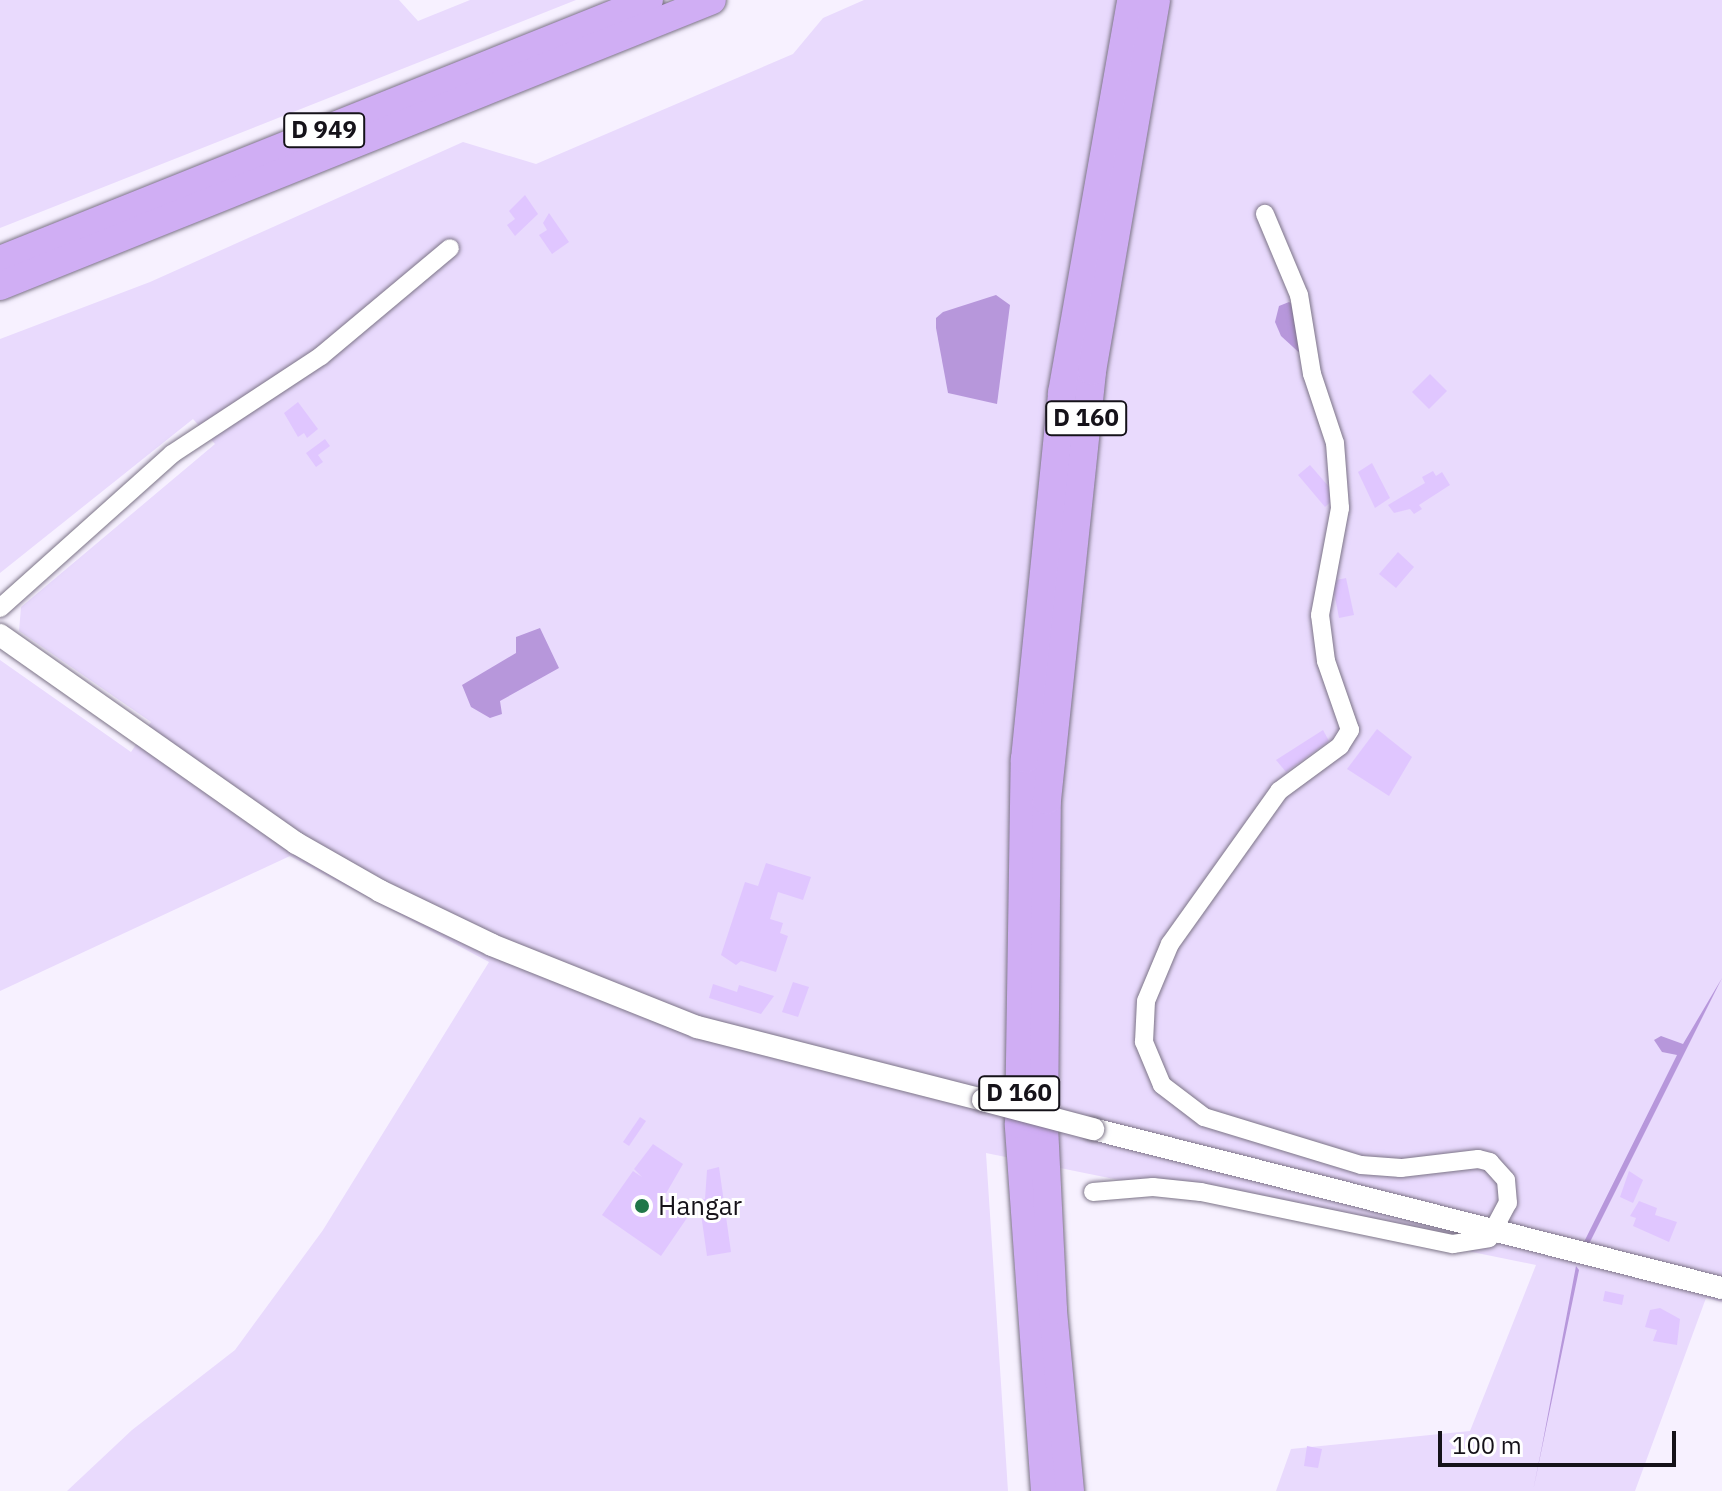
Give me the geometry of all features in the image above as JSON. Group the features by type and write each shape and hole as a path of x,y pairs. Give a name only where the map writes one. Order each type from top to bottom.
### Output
{"highway":[{"name":"D 949","path":"0,260 649,0"},
{"name":"D 949","path":"0,286 712,0"},
{"path":"1111,106 1117,0"},
{"name":"D 160","path":"1045,1491 1019,1124 1022,803 1051,470 1131,0"},
{"name":"D 160","path":"1070,1491 1045,1156 1047,813 1088,401 1111,236 1156,0"}],"street":[{"path":"1093,1192 1153,1187 1201,1192 1453,1244 1489,1238 1497,1231 1509,1191 1506,1180 1490,1162 1468,1159 1401,1168 1361,1165 1204,1117 1162,1085 1144,1042 1148,991 1170,944 1279,791 1340,746 1350,730 1326,661 1320,615 1340,508 1335,443 1312,374 1299,295 1265,214"},
{"path":"0,608 172,454 321,356 450,248"},
{"path":"0,635 296,843 478,938 697,1027 1722,1288"}],"shaded area":[{"path":"0,0 399,0 418,21 470,0 576,0 0,228"},
{"path":"864,0 1722,0 1722,1302 1706,1298 1635,1491 1276,1491 1291,1449 1470,1431 1536,1265 986,1153 1008,1491 67,1491 132,1430 235,1350 323,1230 489,962 290,856 0,991 0,660 131,752 151,722 19,631 21,607 215,444 193,419 0,573 0,339 150,282 463,142 536,164 793,54 823,18"},
{"path":"996,295 1010,305 997,404 948,393 936,318 943,312"},
{"path":"1289,302 1296,306 1305,358 1281,336 1275,322 1279,306"},
{"path":"540,628 559,668 500,701 502,714 490,718 471,707 462,685 516,653 516,637"},
{"path":"1722,978 1587,1248 1582,1246 1677,1055 1662,1052 1654,1040 1661,1036 1683,1044"},
{"path":"1576,1266 1579,1270 1533,1491 1542,1446"}],"building":[{"path":"525,195 538,214 515,236 507,225 515,219 509,211"},
{"path":"549,213 569,242 552,254 539,235 547,230 543,223"},
{"path":"1430,374 1447,391 1429,409 1412,392"},
{"path":"298,402 318,429 307,438 304,433 298,437 284,413"},
{"path":"325,439 330,446 318,455 323,462 316,467 306,453"},
{"path":"1372,463 1390,498 1375,508 1358,472"},
{"path":"1310,465 1337,496 1325,507 1298,475"},
{"path":"1433,471 1436,476 1442,472 1450,485 1419,505 1422,509 1414,514 1410,509 1394,513 1388,505 1425,483 1422,477"},
{"path":"1398,552 1414,567 1396,588 1379,574"},
{"path":"1346,578 1354,615 1339,618 1332,581"},
{"path":"1377,729 1412,757 1389,796 1347,769"},
{"path":"1323,730 1329,741 1286,772 1276,760"},
{"path":"766,863 811,877 803,900 778,892 770,919 783,923 780,933 788,936 776,972 741,961 736,965 721,955 745,882 758,886"},
{"path":"793,982 809,987 798,1017 782,1012"},
{"path":"713,984 737,992 739,985 774,996 761,1014 709,998"},
{"path":"640,1117 646,1121 629,1146 623,1142"},
{"name":"Hangar","path":"653,1144 683,1164 664,1197 689,1215 661,1256 602,1215 633,1171 642,1177 634,1169"},
{"name":"Hangar","path":"719,1167 731,1252 707,1256 699,1200 705,1199 707,1170"},
{"path":"1629,1171 1643,1180 1633,1203 1620,1197"},
{"path":"1639,1201 1657,1208 1655,1215 1677,1222 1669,1242 1633,1226 1636,1218 1630,1216"},
{"path":"1605,1291 1624,1295 1622,1305 1603,1301"},
{"path":"1660,1308 1680,1319 1677,1345 1653,1341 1657,1330 1645,1327 1650,1310"},
{"path":"1307,1446 1322,1449 1318,1468 1304,1466"}],"place":[{"name":"Hangar","path":"642,1206"}]}
